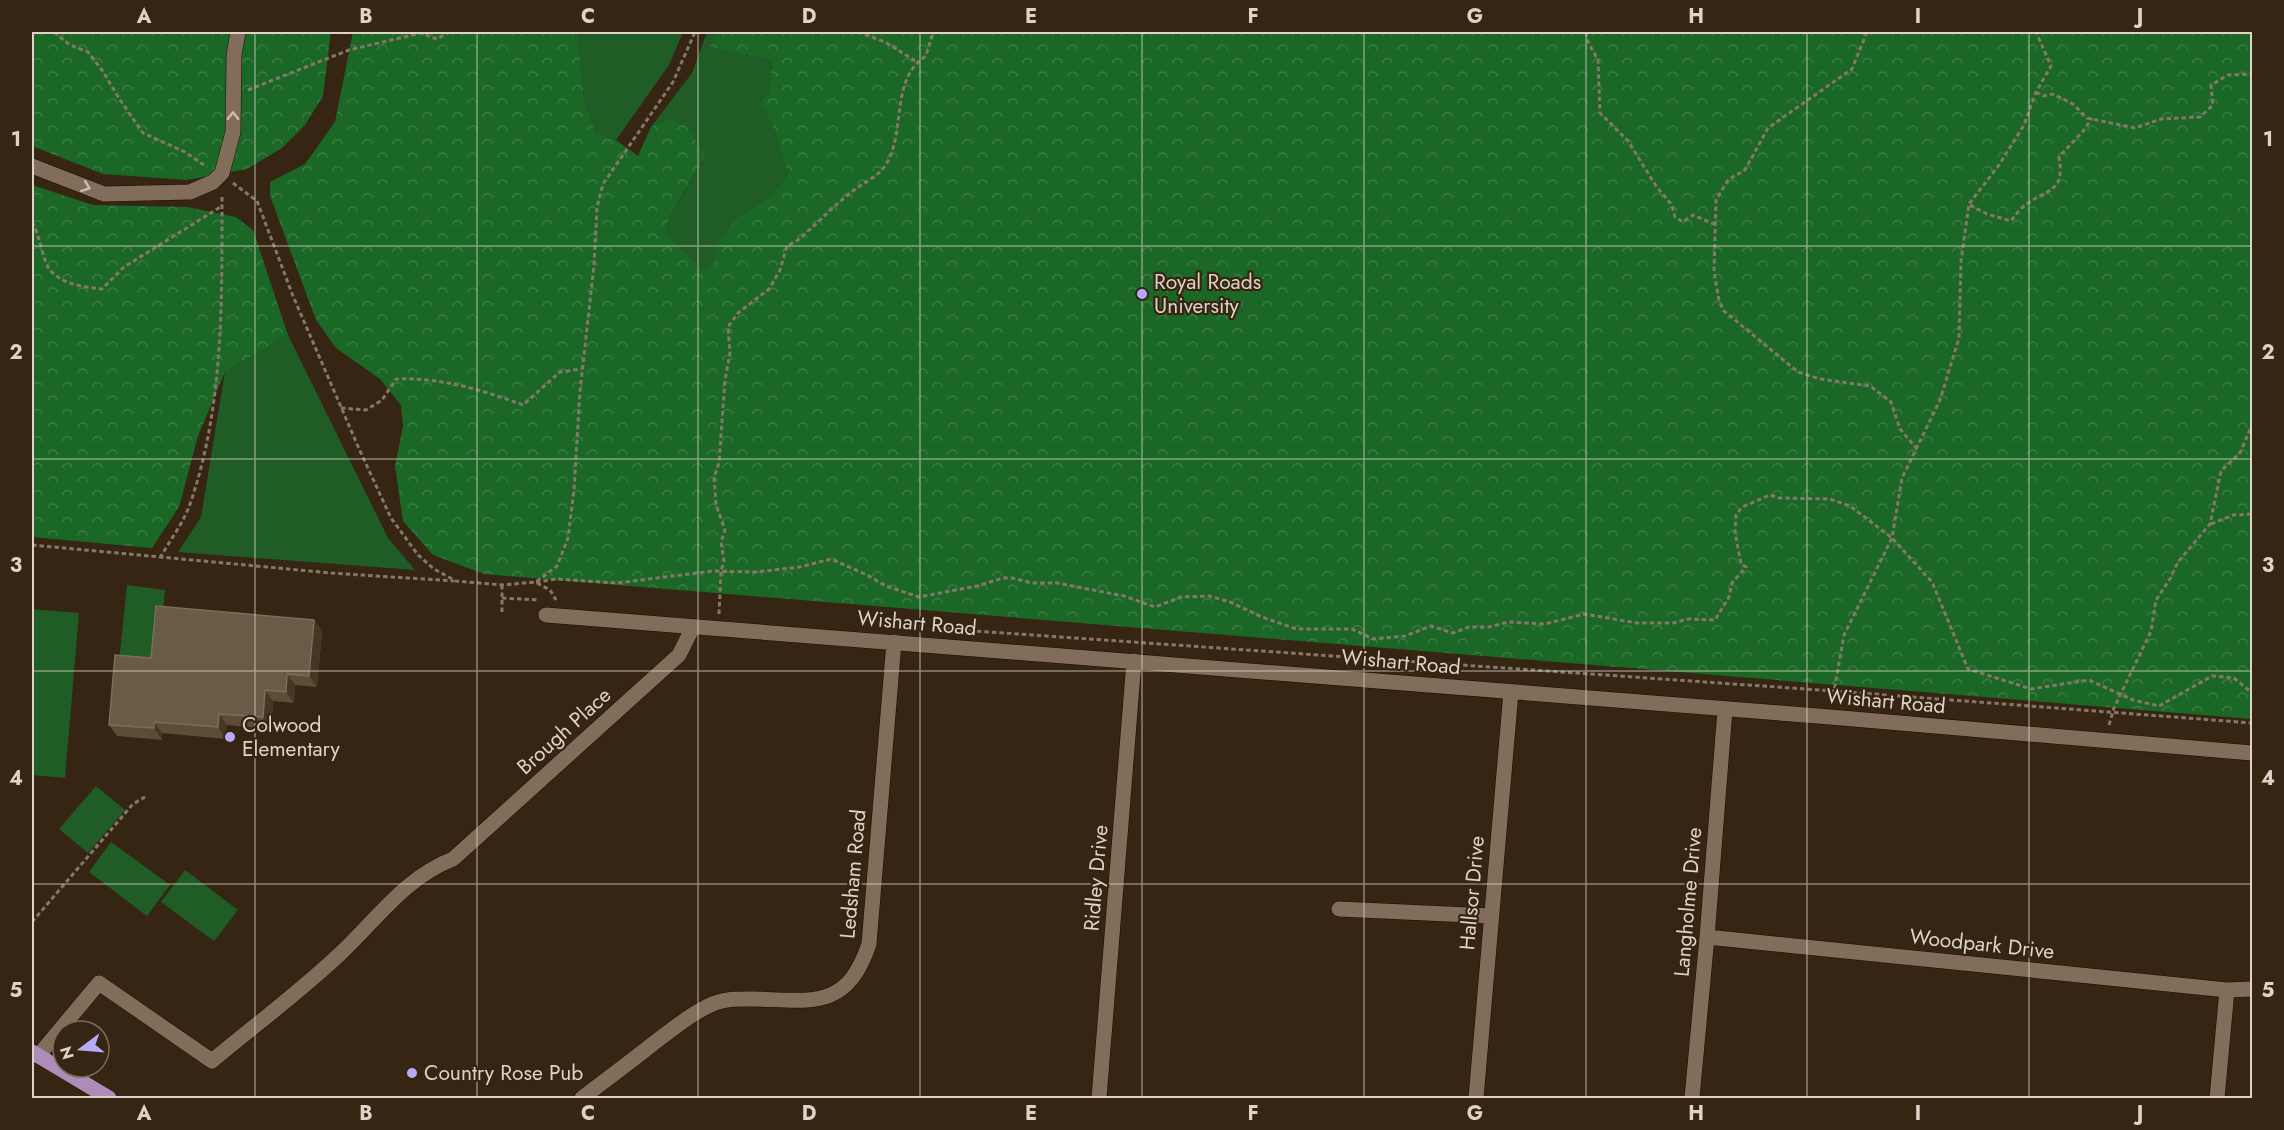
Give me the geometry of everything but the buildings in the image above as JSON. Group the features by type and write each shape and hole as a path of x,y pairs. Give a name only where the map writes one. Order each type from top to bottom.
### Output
{"main road":[{"path":"35,1054 109,1098"}],"street":[{"path":"32,166 104,194 190,192 213,182 222,173 233,132 234,55 238,32"},
{"name":"Wishart Road","path":"546,615 2253,753"},
{"name":"Brough Place","path":"35,1054 99,983 212,1061 342,952 388,904 435,866 453,859 678,655 693,627"},
{"name":"Ledsham Road","path":"582,1098 688,1017 716,1003 734,999 811,1000 833,995 849,982 861,967 869,944 894,642"},
{"name":"Ridley Drive","path":"1099,1098 1134,661"},
{"name":"Hallsor Drive","path":"1476,1098 1511,692"},
{"name":"Langholme Drive","path":"1692,1098 1725,710"},
{"path":"1339,909 1491,916"},
{"name":"Woodpark Drive","path":"1707,938 2227,990 2253,989"},
{"path":"2217,1098 2227,990"}],"path":[{"path":"54,32 70,45 88,52 143,133 222,173 257,201 293,297 391,518 418,555 434,569 456,581"},
{"path":"233,88 241,92 349,50 421,33 437,39 449,32"},
{"path":"536,582 557,566 568,538 574,490 582,369 594,265 597,207 603,184 673,82 695,32"},
{"path":"858,32 885,42 917,62"},
{"path":"718,628 721,571 724,561 721,542 725,530 716,505 714,477 719,463 730,353 728,327 738,313 769,289 780,270 787,246 798,240 857,188 874,179 888,162 896,134 900,98 917,62 926,56 933,32"},
{"path":"1586,32 1588,42 1598,60 1600,113 1628,141 1656,186 1672,205 1675,217 1683,222 1694,215 1716,225"},
{"path":"1867,32 1852,69 1768,128 1745,170 1728,180 1716,200 1714,271 1719,301 1724,311 1798,372 1820,379 1870,386 1891,402 1899,429 1917,448"},
{"path":"1830,717 1844,635 1892,538 1902,478 1940,400 1959,338 1961,261 1969,204 1999,165 2024,125 2036,92 2050,66 2036,32"},
{"path":"2036,92 2043,96 2053,94 2073,104 2086,118 2135,128 2161,119 2200,117 2213,105 2211,85 2228,75 2253,74"},
{"path":"1969,204 1987,214 2011,221 2022,207 2055,188 2062,173 2060,157 2092,118"},
{"path":"160,558 191,503 209,429 218,346 222,173"},
{"path":"32,222 49,270 75,286 102,289 124,267 222,206"},
{"path":"341,408 366,410 382,400 396,379 420,378 486,391 522,405 560,372 582,369"},
{"path":"2106,741 2113,711 2151,631 2156,600 2178,562 2210,524 2221,471 2240,453 2253,425"},
{"path":"32,545 331,573 502,585 557,579 617,583 721,571 756,572 800,567 831,559 886,586 919,597 978,586 1003,578 1032,583 1057,583 1124,596 1155,607 1181,597 1209,596 1230,602 1296,629 1352,629 1373,639 1405,636 1431,626 1454,633 1469,627 1489,627 1508,622 1545,624 1584,614 1637,623 1673,623 1688,619 1715,621 1729,597 1732,583 1746,567 1741,564 1735,532 1736,515 1742,507 1770,495 1779,498 1830,498 1850,506 1892,538 1932,582 1968,669 2031,689 2089,680 2133,700 2159,706 2212,676 2234,678 2253,693"},
{"path":"2210,524 2233,515 2253,514"},
{"path":"502,598 557,602 550,590 536,582"},
{"path":"502,585 502,612"},
{"path":"929,628 2113,711 2253,723"},
{"path":"32,922 133,804 145,797"}],"green space":[{"path":"32,32 331,32 323,96 305,125 282,148 247,169 187,180 103,174 32,146"},
{"name":"Royal Roads University","path":"353,32 578,32 584,100 596,133 616,140 638,156 651,127 672,119 687,127 706,156 670,216 665,233 703,269 715,261 716,247 736,218 771,196 788,174 772,124 759,103 769,92 772,61 710,47 717,32 2252,32 2252,719 484,574 433,555 403,521 395,466 403,426 401,405 380,379 336,348 316,320 270,196 270,182 305,164 335,122"},
{"path":"578,32 683,32 669,65 616,140 596,133 584,100"},
{"path":"707,32 717,32 711,47 772,61 769,92 759,103 772,124 788,174 771,196 736,218 715,261 703,269 665,233 670,216 704,160 651,127 692,73"},
{"path":"32,185 93,205 187,207 236,217 253,230 288,335 225,372 198,436 179,507 152,548 32,537"},
{"path":"288,335 388,538 415,570 178,552 201,517 225,372"},
{"path":"127,585 165,590 158,665 119,662"},
{"path":"32,609 79,613 65,778 32,775"},
{"path":"96,786 125,810 88,853 59,829"},
{"path":"111,842 170,885 147,916 89,872"},
{"path":"185,870 238,910 214,941 161,902"}],"place":[{"name":"Royal Roads University","path":"1142,294"},
{"name":"Colwood Elementary","path":"230,737"},
{"name":"Country Rose Pub","path":"412,1073"}]}
